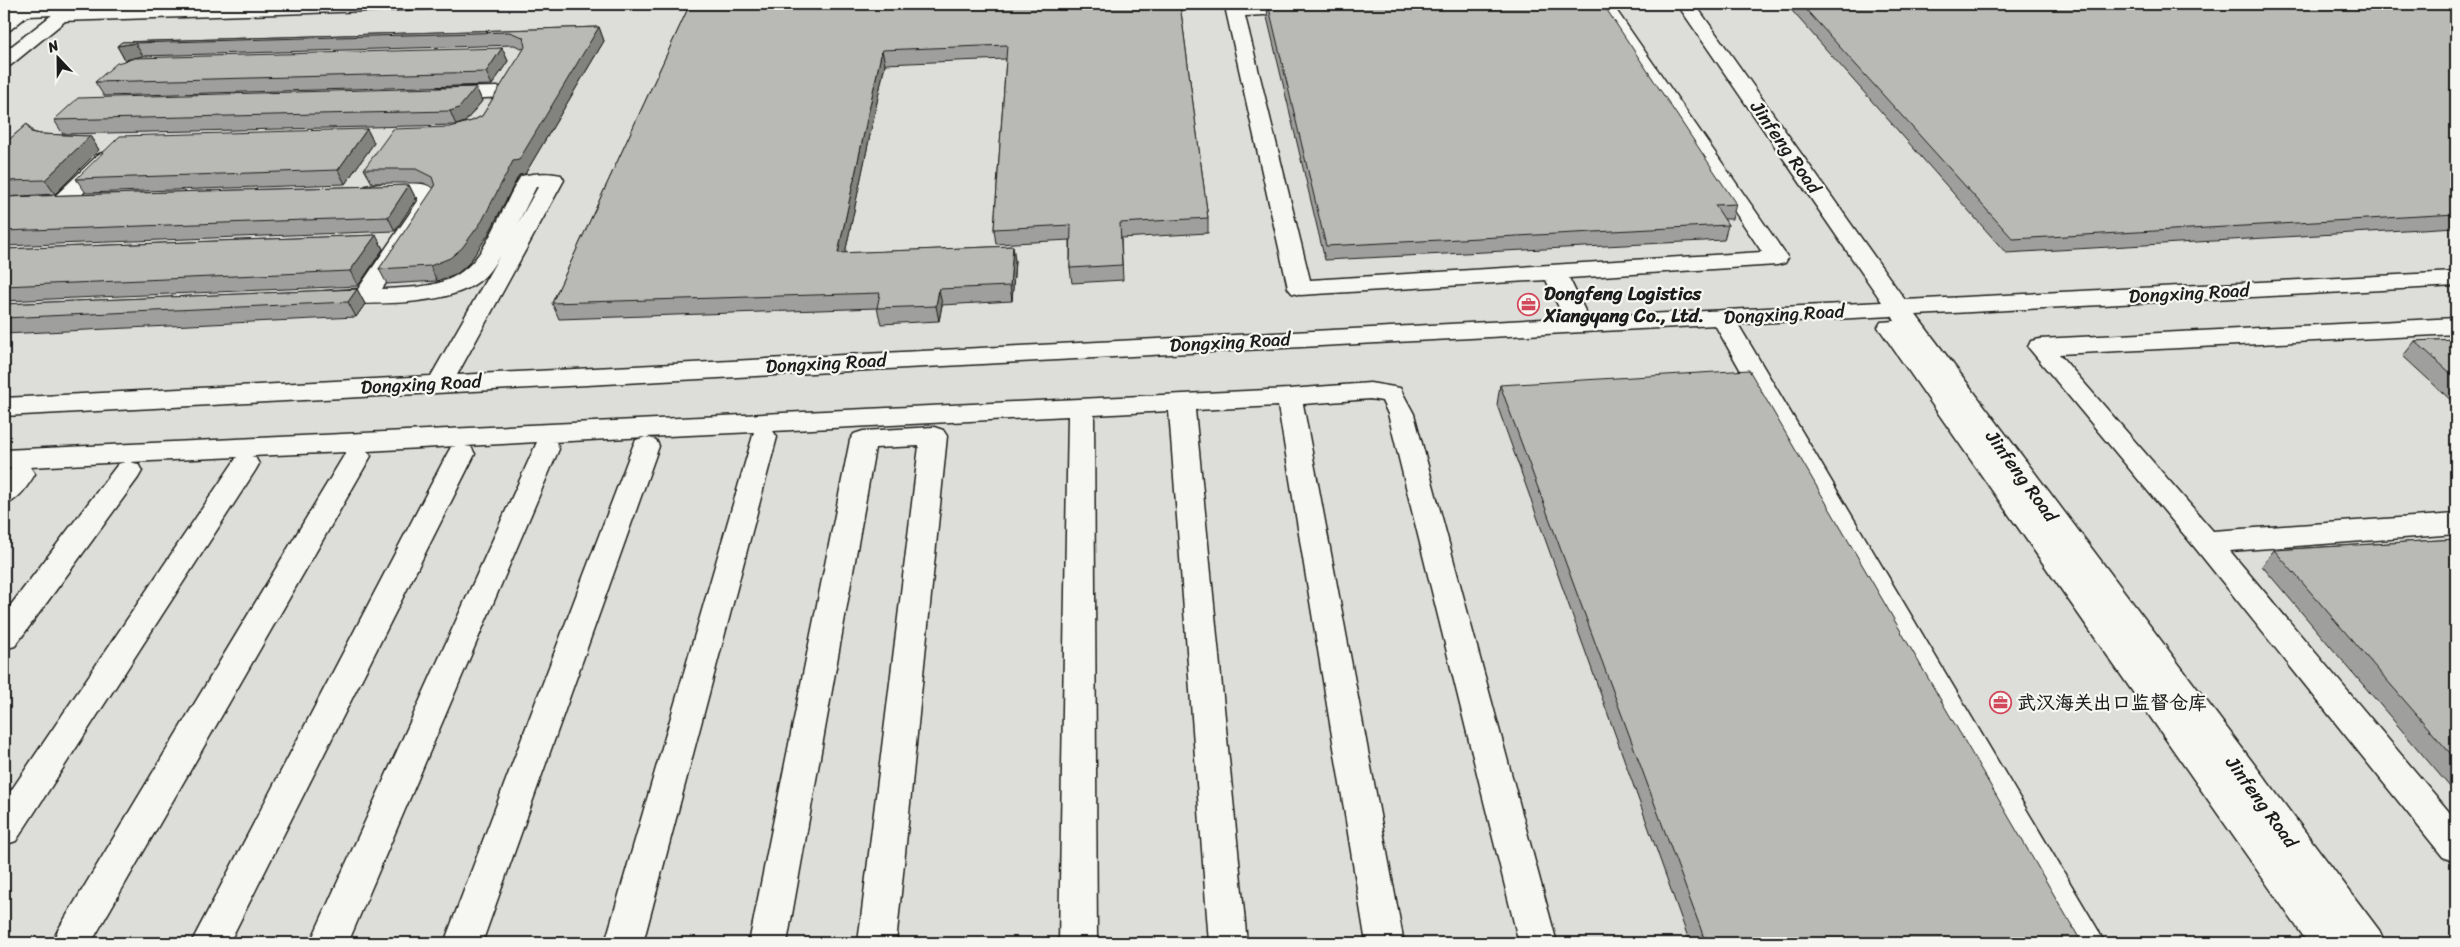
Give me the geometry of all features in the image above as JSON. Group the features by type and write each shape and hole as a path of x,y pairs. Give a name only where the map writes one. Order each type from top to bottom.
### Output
{"street":[{"path":"4,22 66,13 428,4"},
{"path":"1380,4 1235,10 1300,288 1776,258 1603,4"},
{"name":"Jinfeng Road","path":"1669,4 1888,309 2330,943"},
{"name":"Jinfeng Road","path":"1686,4 1888,309 2366,943"},
{"path":"4,22 28,7 66,13"},
{"path":"4,61 66,13"},
{"path":"420,95 494,100 510,76"},
{"path":"92,201 53,202 118,141 93,142"},
{"path":"366,295 429,201 428,194 422,190 353,192 368,170"},
{"path":"298,298 428,292 456,286 470,277 485,260 529,181 553,180 440,384"},
{"path":"373,241 403,240"},
{"path":"1554,272 1579,323"},
{"name":"Dongxing Road","path":"4,406 2456,279"},
{"path":"1722,317 2085,943"},
{"path":"2456,326 2040,347 2206,542 2456,846"},
{"path":"4,495 12,467 1289,398 1370,391 1391,394 1401,414 1538,943"},
{"path":"1289,398 1385,943"},
{"path":"1181,403 1228,943"},
{"path":"1078,943 1081,408"},
{"path":"768,943 863,440 934,436 877,943"},
{"path":"624,943 764,437"},
{"path":"463,943 646,446"},
{"path":"329,943 546,449"},
{"path":"210,943 461,454"},
{"path":"71,943 357,456"},
{"path":"4,830 245,464"},
{"path":"4,637 128,471"},
{"path":"2206,542 2456,524"}],"shaded area":[{"path":"77,4 2456,4 2456,943 4,943 4,61"}],"building":[{"path":"690,4 748,4 747,6 804,4 1180,4 1208,218 1120,223 1122,265 1070,268 1071,225 994,229 1007,45 882,50 838,253 1013,246 1010,286 939,289 936,306 877,308 880,293 552,303"},
{"path":"1268,4 1603,4 1736,204 1715,205 1728,225 1326,246"},
{"path":"1801,4 2456,4 2456,214 2013,239"},
{"path":"599,27 519,160 513,161 482,221 462,248 450,258 430,266 379,269 435,186 432,177 416,169 364,169 393,129 450,127 482,116 525,47 523,37 509,32 135,43 117,46 122,42"},
{"path":"502,48 486,72 95,82 117,63 135,58"},
{"path":"476,87 459,108 450,111 54,120 78,98"},
{"path":"27,124 31,132 40,134 90,136 45,180 4,181 4,144"},
{"path":"367,129 338,170 76,179 120,136"},
{"path":"409,185 388,217 4,231 4,197"},
{"path":"376,235 350,271 4,286 4,249"},
{"path":"357,289 348,302 4,318 4,304"},
{"path":"2456,339 2456,378 2415,341"},
{"path":"1749,370 2082,943 1706,943 1500,385"},
{"path":"2456,539 2456,760 2274,550"}],"place":[{"name":"Dongfeng Logistics Xiangyang Co., Ltd.","path":"1528,304"},
{"name":"武汉海关出口监督仓库","path":"2001,702"}]}
